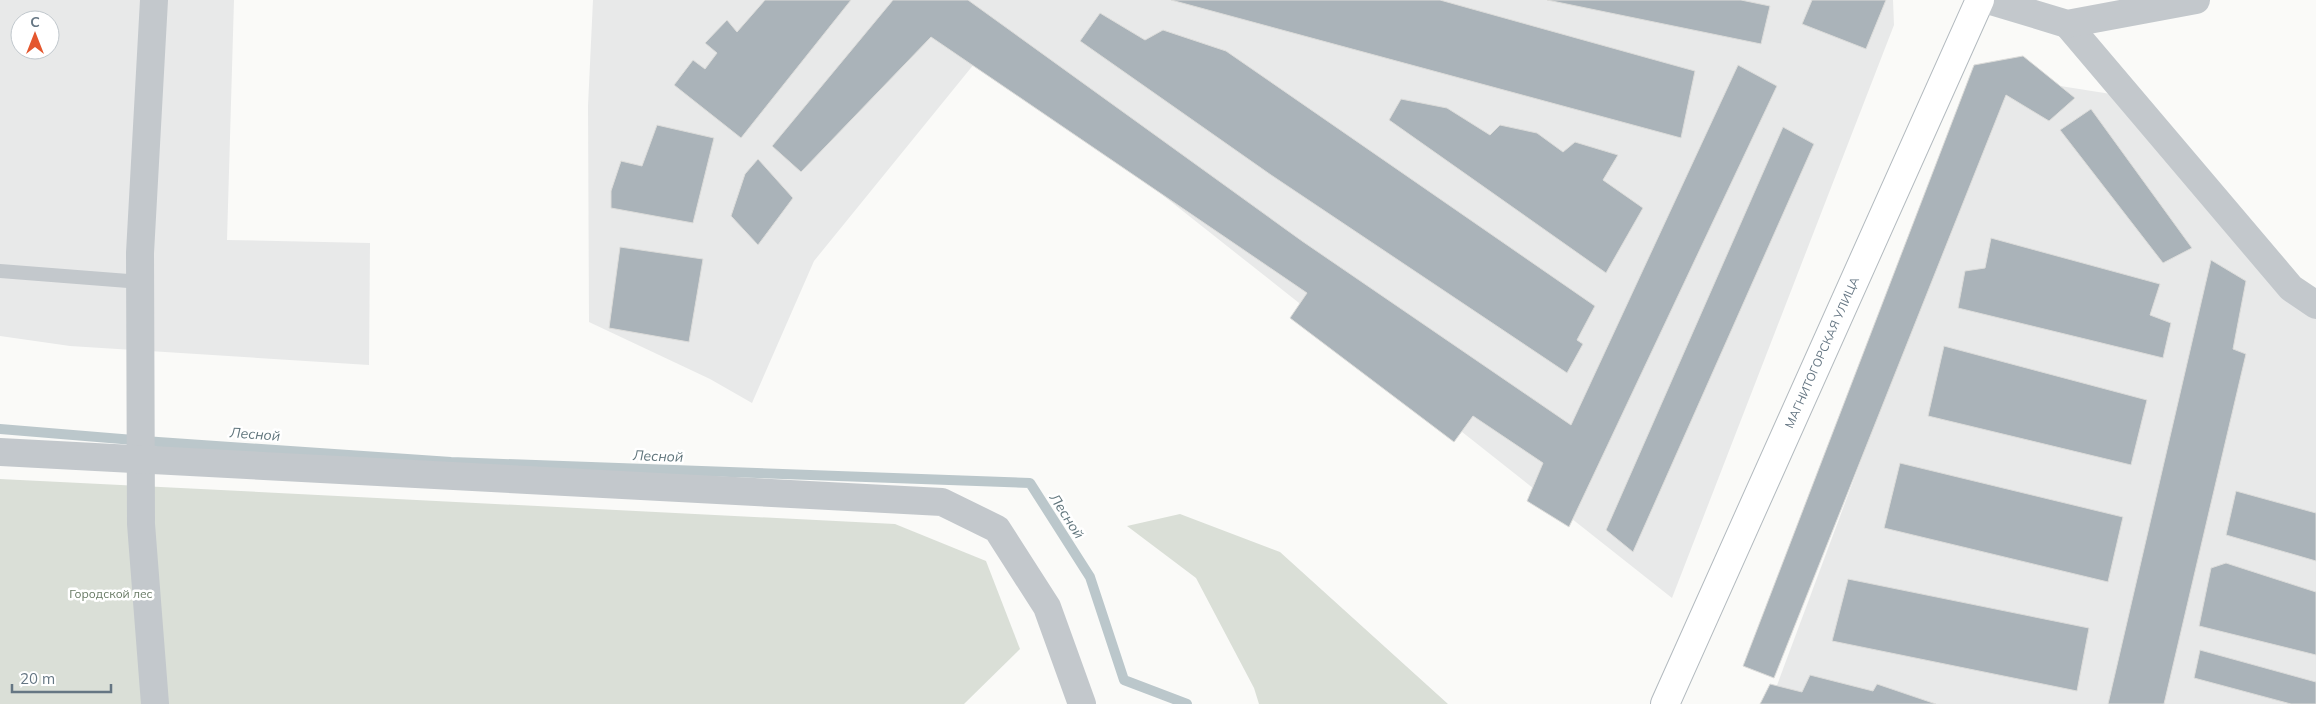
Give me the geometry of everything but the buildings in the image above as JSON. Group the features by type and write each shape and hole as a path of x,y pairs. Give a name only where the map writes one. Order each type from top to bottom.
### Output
{"main road":[{"name":"МАГНИТОГОРСКАЯ УЛИЦА","path":"1665,704 1980,0"}],"street":[{"path":"154,0 141,282 141,524 155,704"},
{"path":"1988,0 2067,24 2196,0"},
{"path":"2067,24 2291,288 2316,305"},
{"path":"0,452 942,502 997,529 1047,608 1082,704"}],"lane":[{"path":"0,272 141,282"}],"shaded area":[{"path":"0,0 234,0 227,240 370,243 369,365 70,346 0,336"},
{"path":"593,0 1893,0 1894,25 1672,598 983,53 814,261 752,403 710,379 589,322 588,106"},
{"path":"2004,77 2117,95 2316,317 2316,704 1770,704"}],"green space":[{"name":"Городской лес","path":"0,479 895,524 986,561 1020,649 964,704 0,704"},
{"path":"1180,514 1280,552 1448,704 1259,704 1254,688 1196,578 1127,526"}],"waterway":[{"name":"Лесной","path":"0,429 451,462 1030,483 1090,577 1124,680 1187,704"}]}
